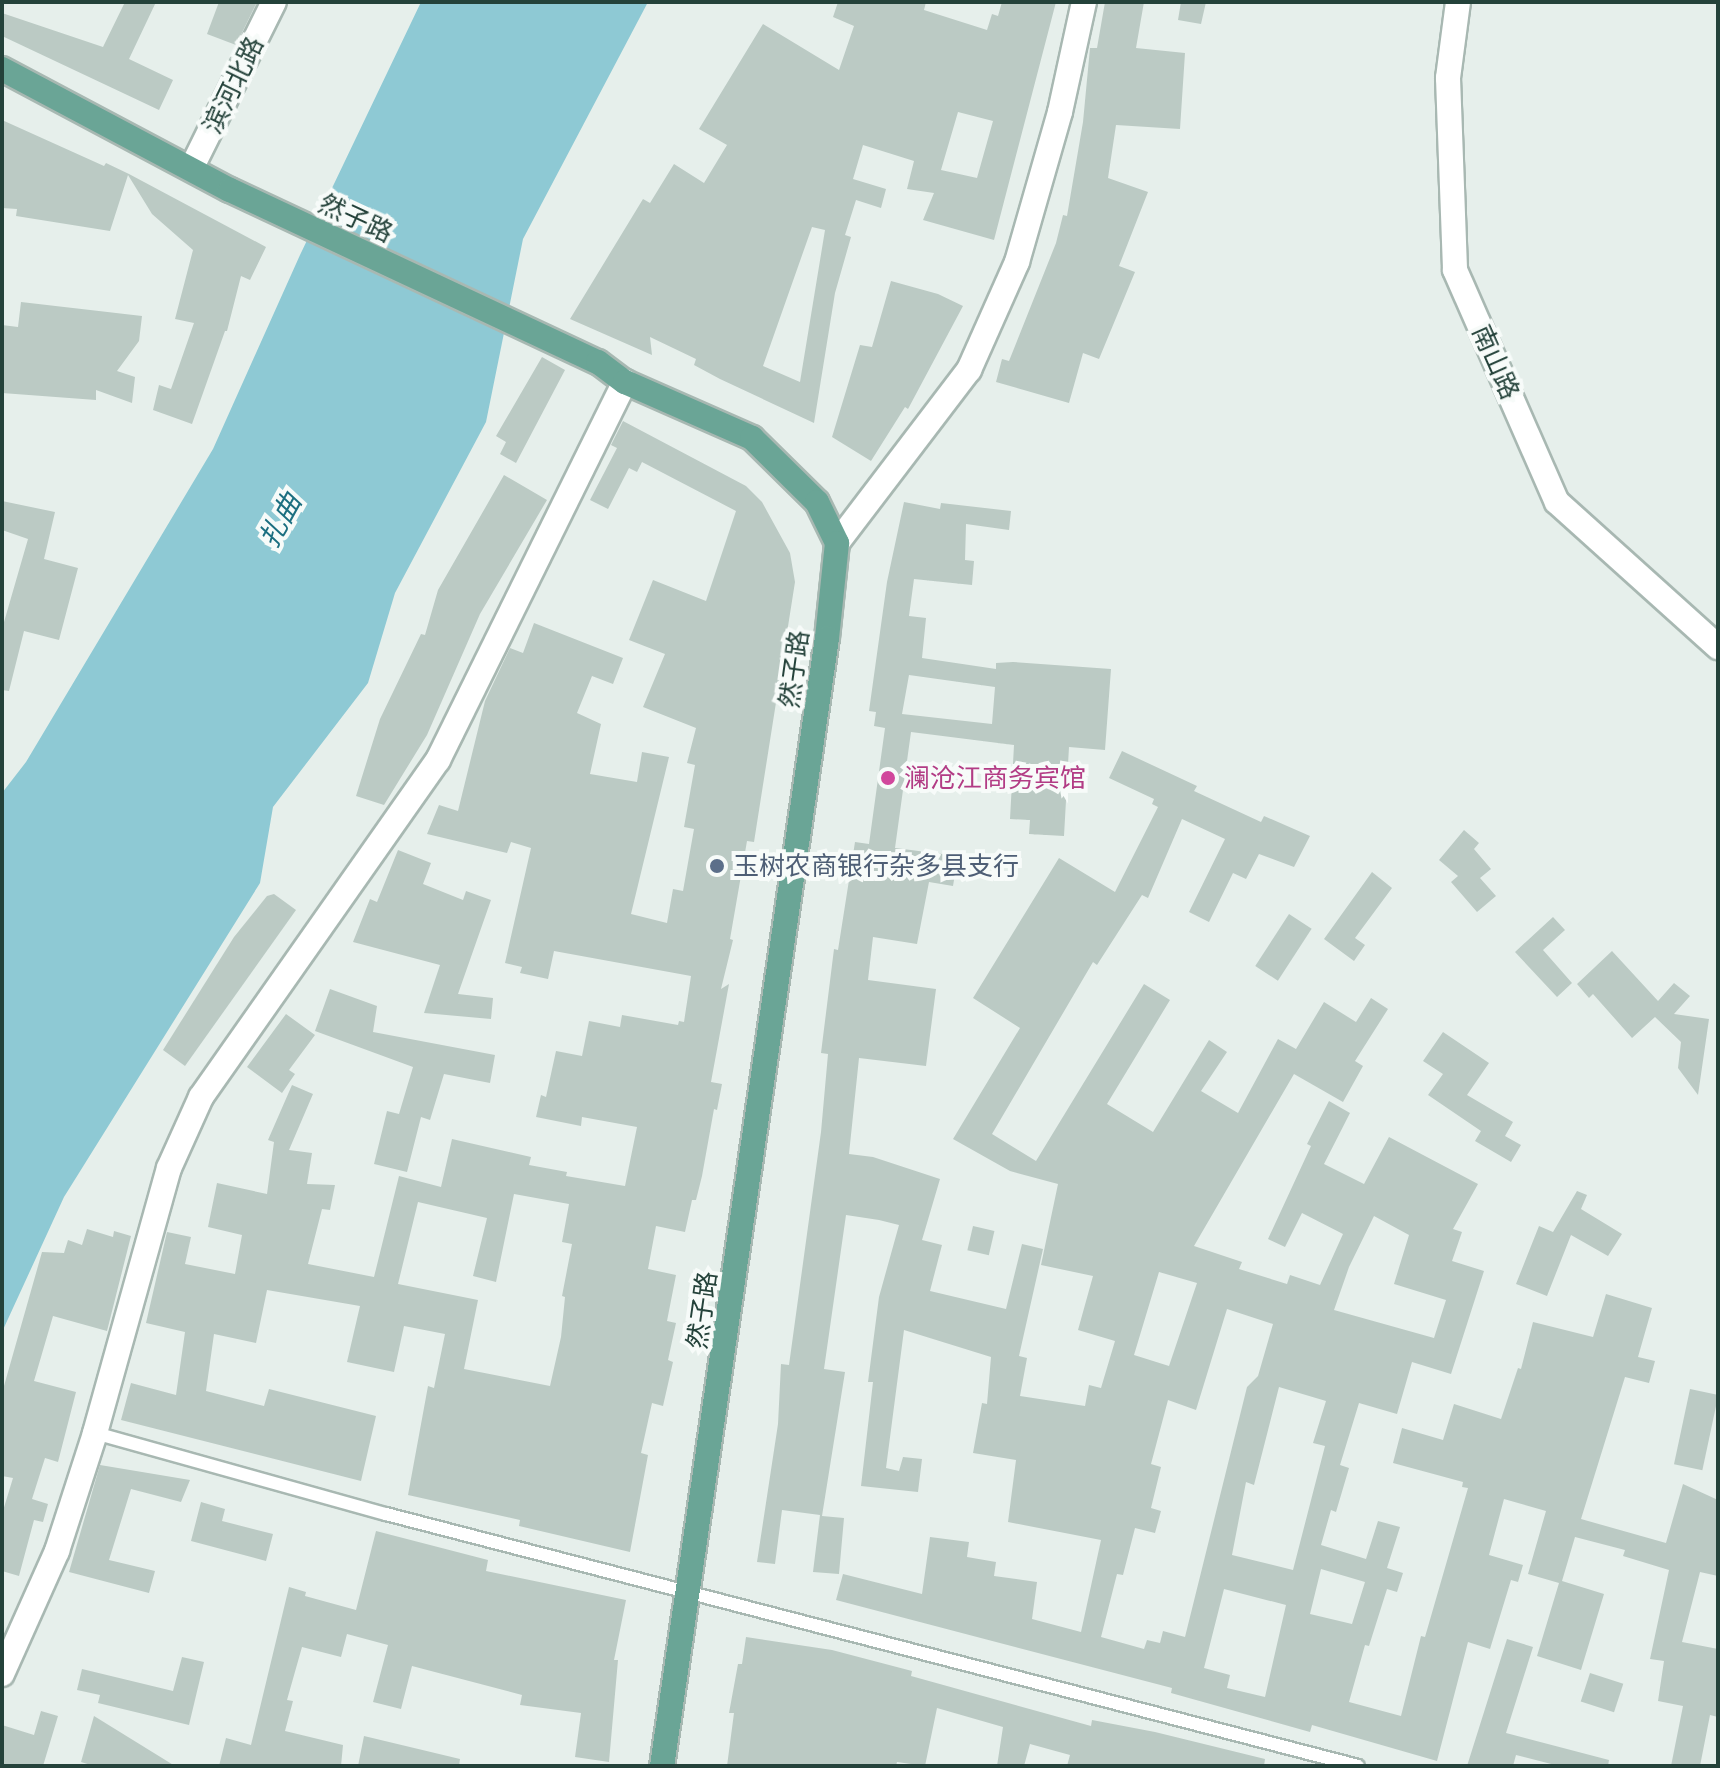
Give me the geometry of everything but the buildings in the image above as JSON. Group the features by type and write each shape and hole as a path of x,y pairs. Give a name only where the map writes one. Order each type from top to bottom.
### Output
{"main road":[{"name":"然子路","path":"2,69 192,167 230,190 598,362 625,382 752,438 817,502 837,543 827,638 662,1766"}],"street":[{"name":"滨河北路","path":"192,167 274,2"},
{"path":"837,543 969,370 1017,262 1060,112 1084,2"},
{"name":"南山路","path":"1458,2 1448,78 1455,270 1557,502 1718,647"},
{"path":"2,1674 57,1551 95,1433 169,1168 201,1097 438,760 625,382"}],"lane":[{"path":"95,1433 386,1514 1358,1766"}],"water":[{"name":"扎曲","path":"421,2 648,2 523,239 486,422 395,593 368,683 273,807 260,883 64,1197 2,1332 2,793 26,762 213,449 300,255"}],"place":[{"name":"澜沧江商务宾馆","path":"888,778"},
{"name":"玉树农商银行杂多县支行","path":"717,866"}]}
